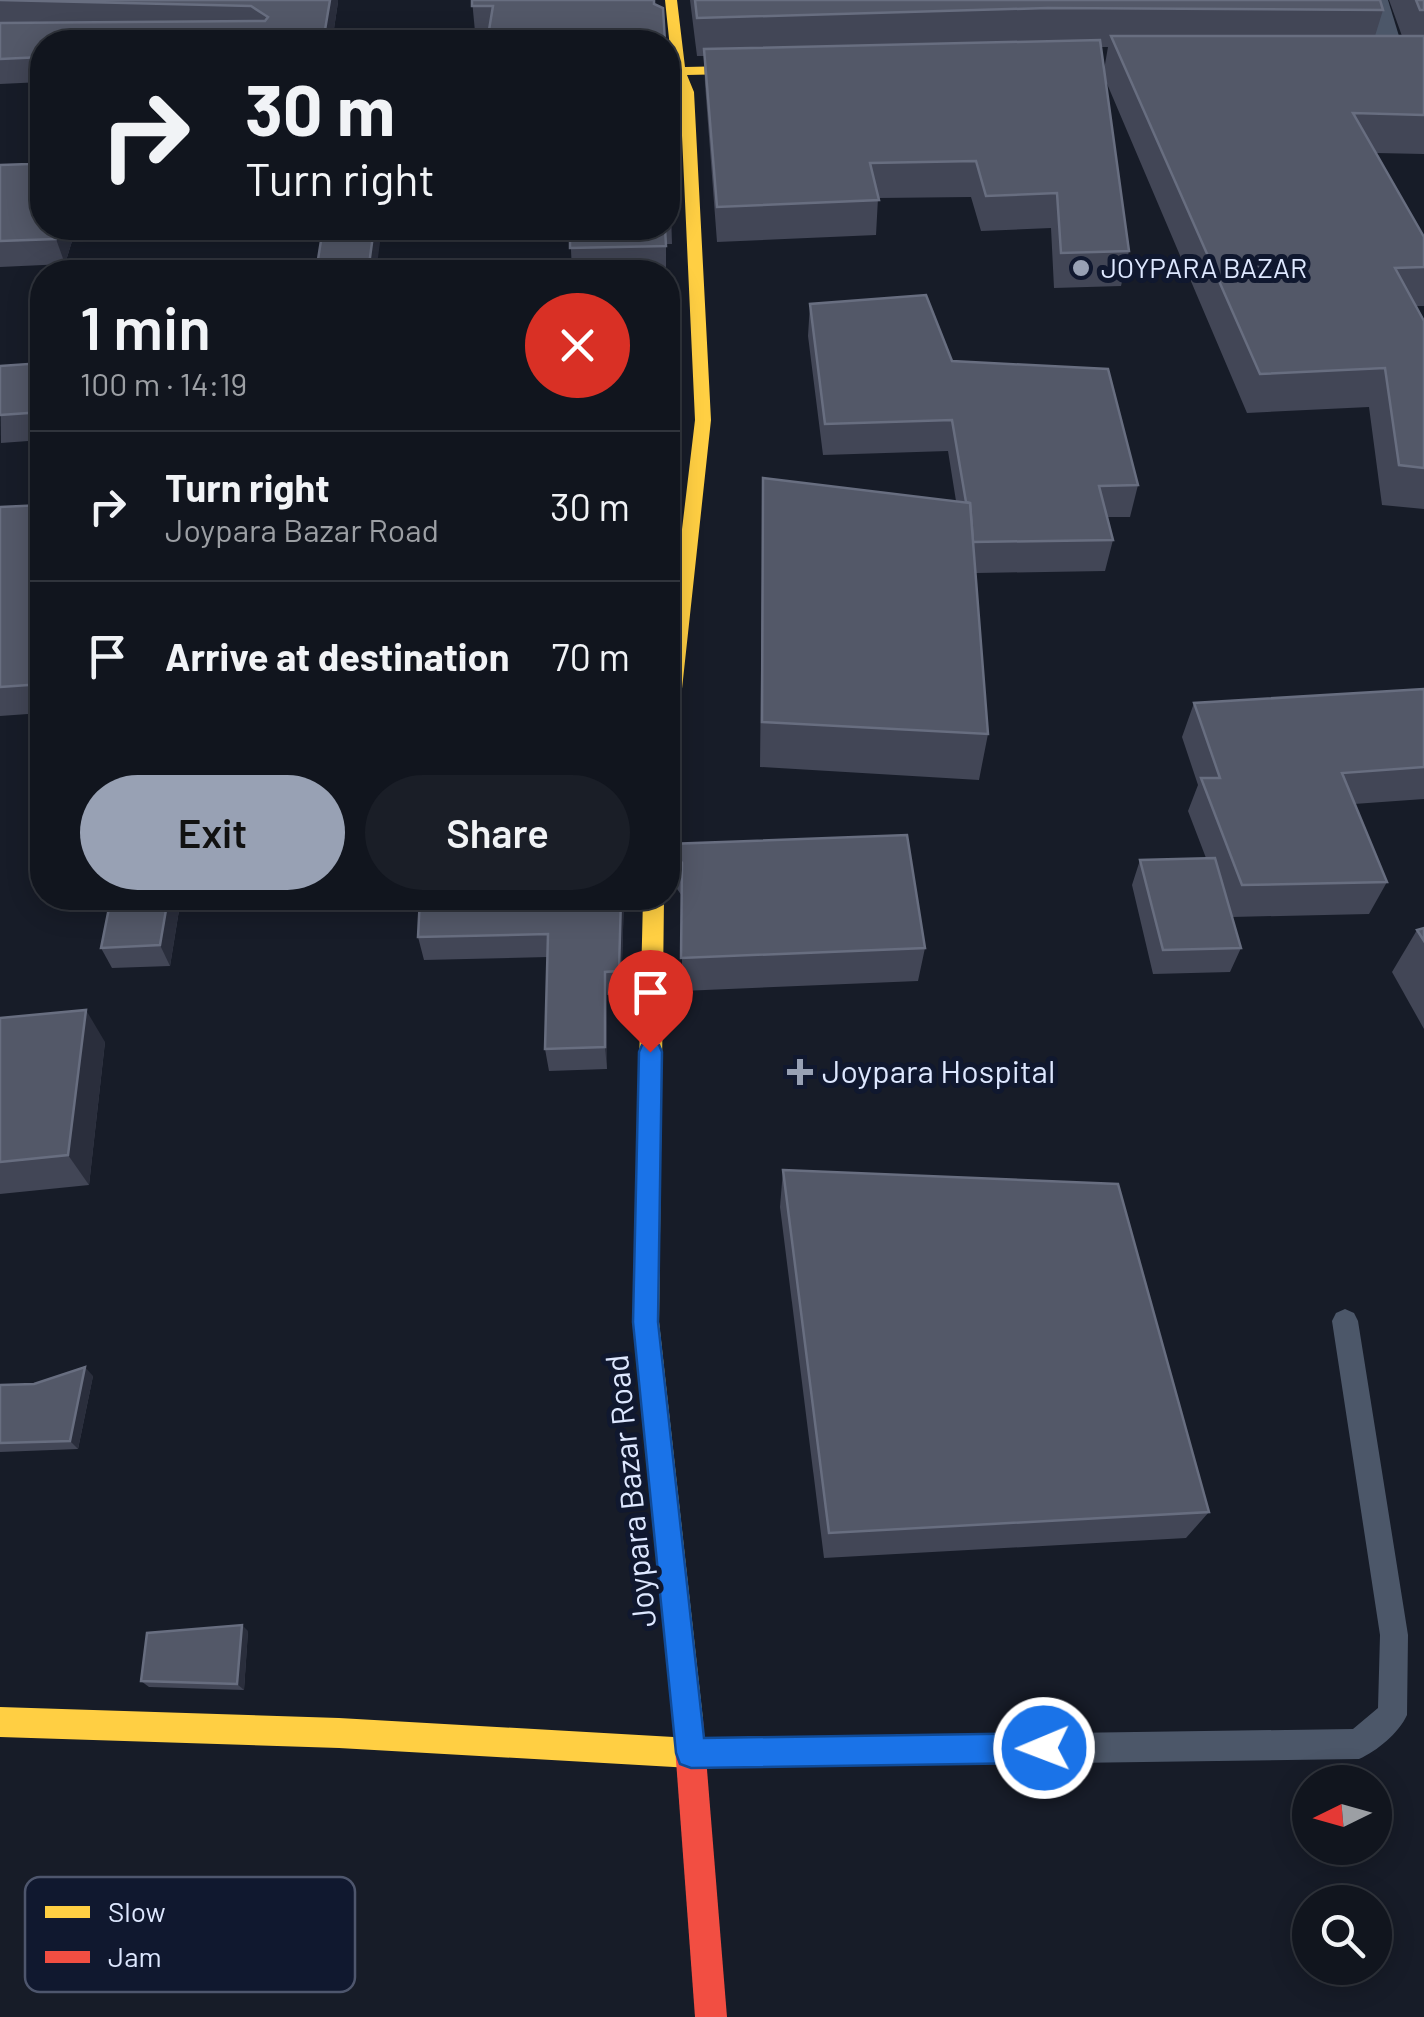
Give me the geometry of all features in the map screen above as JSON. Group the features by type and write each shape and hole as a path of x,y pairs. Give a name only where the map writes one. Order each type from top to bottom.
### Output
{"street":[{"path":"671,0 672,30"},
{"path":"1374,0 1391,60"},
{"path":"680,72 813,68"},
{"path":"680,82 687,92 703,420 680,621"},
{"name":"Joypara Bazar Road","path":"653,910 646,1322 691,1753 711,2017"},
{"path":"0,1722 338,1733 691,1753"}],"lane":[{"path":"691,1753 1359,1744 1392,1715 1394,1636 1345,1321"}],"building":[{"path":"0,0 330,0 325,30 30,30 30,58 0,59 0,23 265,21 268,17 251,6"},
{"path":"472,0 654,0 663,8 664,30 489,30 493,6 472,6"},
{"path":"695,0 1380,0 1383,10 1048,8 697,18"},
{"path":"1111,36 1424,36 1424,115 1353,113 1424,237 1424,267 1395,268 1424,321 1424,468 1399,465 1385,368 1260,374"},
{"path":"1100,40 1129,251 1061,253 1057,193 986,196 976,161 870,163 879,200 717,207 704,49"},
{"path":"29,164 30,240 0,241 0,165"},
{"path":"321,240 372,240 370,260 318,260"},
{"path":"570,240 666,240 666,246 570,248"},
{"path":"926,295 952,361 1108,369 1138,485 1099,486 1113,540 973,542 970,503 966,502 952,420 825,424 810,304"},
{"path":"30,364 30,413 0,415 0,366"},
{"path":"763,478 970,503 988,734 762,722"},
{"path":"30,506 30,685 0,687 0,507"},
{"path":"1424,689 1424,767 1342,773 1387,882 1242,885 1201,778 1220,778 1194,703"},
{"path":"907,835 925,948 681,958 680,844"},
{"path":"1215,858 1241,948 1163,950 1140,860"},
{"path":"109,910 166,910 160,945 101,948"},
{"path":"419,910 621,910 619,971 605,972 605,1047 545,1049 548,934 418,937"},
{"path":"86,1010 68,1155 0,1162 0,1018"},
{"path":"783,1170 1118,1184 1209,1512 829,1533"},
{"path":"85,1367 70,1441 0,1443 0,1385 34,1384"},
{"path":"242,1625 237,1684 141,1681 147,1633"}],"traffic: slow":[{"path":"671,0 674,30"},
{"path":"680,71 781,69"},
{"path":"680,75 687,92 703,420 680,621"},
{"path":"653,910 646,1322 688,1720"},
{"path":"0,1722 339,1733 691,1753"}],"traffic: jam":[{"path":"688,1720 711,2017"}],"place":[{"name":"JOYPARA BAZAR","path":"1081,268"},
{"name":"Joypara Hospital","path":"800,1072"}],"route":[{"path":"650,1052 646,1322 691,1753 1044,1748"}]}
